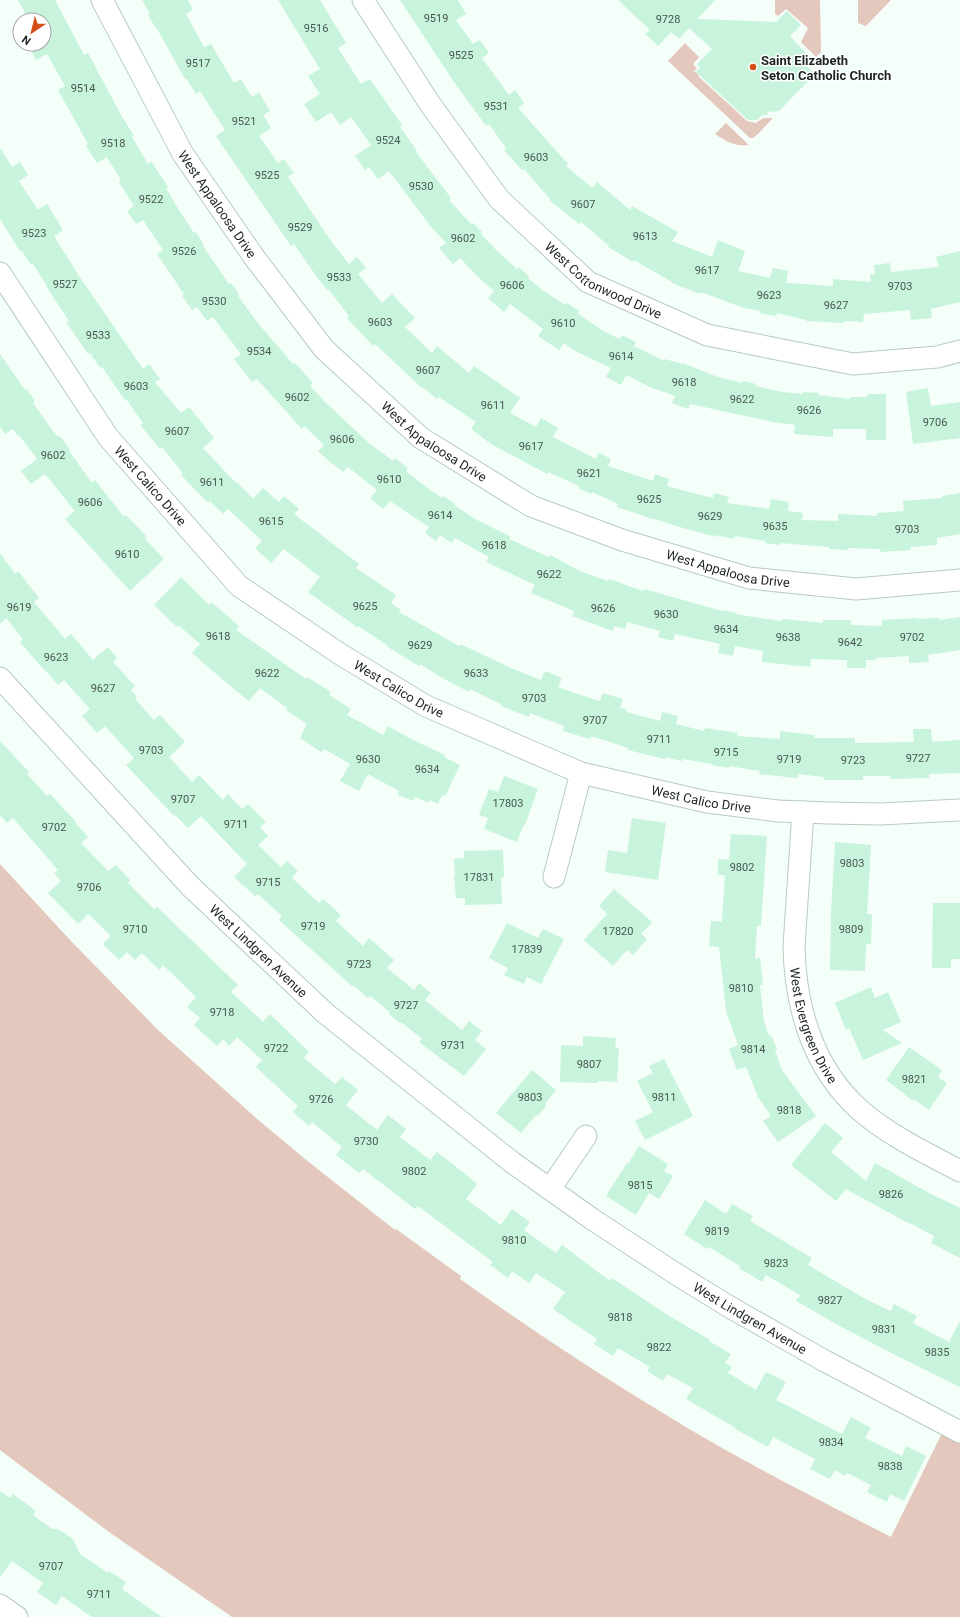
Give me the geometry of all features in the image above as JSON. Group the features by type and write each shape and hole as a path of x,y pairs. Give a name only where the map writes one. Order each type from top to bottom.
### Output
{"street":[{"name":"West Appaloosa Drive","path":"102,0 183,154 254,257 324,349 421,438 531,506 622,540 749,578 856,589 960,580"},
{"name":"West Cottonwood Drive","path":"363,0 430,104 499,199 588,282 707,335 853,364 937,357 960,351"},
{"name":"West Calico Drive","path":"0,274 108,437 239,586 340,654 426,706 581,772 707,802 753,808 803,812 874,814 960,810"},
{"name":"West Lindgren Avenue","path":"0,678 190,886 319,1007 513,1163 642,1252 741,1314 866,1383 960,1432"},
{"path":"554,876 581,772"},
{"name":"West Evergreen Drive","path":"803,812 794,946 794,967 800,1006 812,1043 832,1078 860,1110 893,1134 960,1171"},
{"path":"550,1189 586,1136"},
{"path":"0,1605 17,1617"}],"shaded area":[{"path":"775,0 820,0 821,52 816,57 801,42 808,28 786,9 778,16 775,14"},
{"path":"858,0 891,0 866,26 858,23"},
{"path":"685,43 699,57 693,64 697,69 694,71 747,121 756,123 763,118 773,118 753,138 750,138 668,61"},
{"path":"726,123 749,145 735,144 715,134"},
{"path":"0,864 70,940 158,1030 256,1118 305,1159 395,1230 396,1229 461,1276 460,1279 556,1345 688,1428 764,1471 891,1537 946,1425 960,1432 960,1617 232,1617 109,1532 0,1450"}],"building":[{"path":"18,0 55,0 84,55 88,53 134,136 132,137 148,164 151,161 168,187 166,188 194,233 196,232 204,245 203,246 229,284 231,283 239,294 238,296 257,322 293,364 295,363 313,383 310,386 326,403 369,443 393,461 395,458 408,468 406,471 442,498 443,496 475,519 511,537 509,539 549,557 550,555 582,572 608,581 609,579 643,591 644,589 722,611 782,621 783,619 823,623 823,620 851,620 851,625 882,626 882,620 939,618 939,620 960,617 960,650 928,655 929,662 909,663 909,656 876,658 876,660 866,660 866,668 847,668 847,660 811,659 810,667 762,662 763,651 735,646 733,656 718,653 720,644 675,634 673,641 658,637 660,631 627,622 625,629 615,626 613,631 572,616 574,611 531,593 535,585 486,562 489,557 455,538 452,543 440,535 436,541 425,533 429,527 390,501 383,509 370,498 377,490 348,467 343,472 332,464 318,451 324,445 304,426 302,429 257,379 252,382 234,359 241,354 213,317 207,321 197,307 192,310 182,296 184,294 157,254 163,250 143,220 136,224 127,211 134,206 119,182 121,180 107,157 97,163 86,146 88,144 58,90 65,86 47,54 36,60 32,52 52,52 52,12 25,12"},
{"path":"142,0 188,0 193,10 186,14 204,47 211,44 234,83 241,79 252,97 259,92 270,111 263,115 271,128 259,136 278,163 284,159 294,173 288,177 331,241 349,264 357,257 366,268 358,274 382,303 392,294 415,318 405,327 432,353 437,346 469,373 474,366 520,398 510,413 536,427 541,418 558,428 553,437 596,459 599,453 611,459 608,466 653,481 655,474 669,479 667,486 681,490 713,498 714,493 729,497 727,503 769,509 771,499 789,502 788,511 803,513 802,520 838,521 838,514 877,516 877,513 904,511 903,501 942,498 942,496 960,493 960,534 937,538 937,545 910,547 911,550 880,552 880,549 830,549 829,547 765,543 765,541 735,536 734,539 716,535 716,537 652,519 617,507 618,504 592,492 591,494 578,488 579,486 548,472 547,474 491,444 471,429 476,422 439,397 437,399 423,387 422,388 375,344 373,346 347,318 349,316 329,290 328,291 319,280 294,244 291,246 216,136 225,130 200,91 196,94 186,78 185,79 148,15 150,14"},
{"path":"278,0 320,0 346,43 338,48 361,84 370,79 402,125 400,127 417,151 416,152 451,198 449,200 471,224 473,223 482,232 481,234 498,252 517,269 519,267 529,276 528,278 541,289 565,305 567,303 579,311 577,313 603,331 620,339 622,335 636,342 634,346 664,361 665,359 682,363 718,377 742,383 743,381 756,384 756,386 782,392 803,394 803,392 819,393 818,395 850,399 850,397 867,397 868,394 886,394 886,440 866,440 866,429 833,429 833,437 794,434 795,425 773,422 690,404 688,409 672,403 675,396 650,387 626,375 621,385 606,377 611,368 575,351 564,343 559,350 538,336 543,329 510,304 504,312 488,298 494,291 460,258 453,264 439,248 446,243 431,227 389,171 378,179 369,167 365,170 355,156 371,145 351,117 340,125 331,112 316,122 304,104 320,94 308,76 320,69"},
{"path":"400,0 458,0 466,14 456,20 473,44 480,40 489,53 482,58 509,95 515,90 524,103 518,108 568,164 566,166 592,188 597,182 630,210 632,206 678,232 672,241 712,257 718,240 745,251 738,271 770,278 773,268 788,271 786,283 833,286 833,279 871,282 870,274 875,274 874,265 890,263 891,272 939,267 936,257 960,251 960,302 931,309 932,318 911,320 910,310 864,314 863,322 844,321 844,323 806,321 777,313 776,316 760,313 760,311 744,308 701,292 700,294 672,283 634,260 633,262 608,247 609,246 581,222 579,224 549,200 550,199 524,169 522,170 504,150 506,148 489,124 486,126 454,82"},
{"name":"Saint Elizabeth Seton Catholic Church","path":"618,0 715,0 697,19 776,22 787,11 801,25 790,36 812,60 805,65 815,74 779,111 767,112 768,115 762,115 757,120 748,120 696,72 700,68 697,64 712,49 689,28 679,39 671,32 658,46 645,34 650,30"},
{"path":"0,148 12,167 20,162 28,175 19,181 38,210 47,204 63,230 54,236 77,273 143,369 149,364 160,379 155,382 181,413 189,407 214,438 203,448 253,499 263,488 279,502 284,496 299,509 294,514 359,564 356,568 396,595 391,603 401,610 399,612 459,646 460,644 513,669 541,680 545,671 562,678 558,687 600,701 603,693 623,699 620,708 626,709 626,712 660,721 662,712 678,716 676,724 704,731 705,728 738,733 737,736 780,739 780,731 814,735 814,738 855,738 855,743 914,742 913,729 931,729 932,742 960,740 960,773 929,774 929,778 890,779 890,776 863,776 863,780 824,780 824,777 798,774 797,778 759,774 760,771 729,766 729,768 665,757 665,759 628,750 628,748 591,736 590,739 563,731 564,726 530,713 529,717 501,706 501,704 470,689 469,692 420,664 419,666 386,646 387,645 358,626 357,627 308,592 320,577 284,549 271,563 255,548 262,541 228,509 223,514 210,501 208,503 181,475 183,473 162,447 160,449 140,425 143,423 102,367 100,368 90,353 88,354 66,322 69,321 33,264 31,265 21,250 20,251 0,219"},
{"path":"0,354 25,390 27,389 35,401 33,403 50,427 58,437 60,436 92,483 95,480 124,517 126,515 147,537 145,539 164,559 130,591 65,519 75,511 45,474 31,484 21,471 37,459 13,429 5,434 0,427"},
{"path":"928,388 931,406 960,402 960,438 913,444 906,392"},
{"path":"0,553 15,574 18,571 39,598 34,602 65,639 71,634 93,660 108,647 117,658 113,662 135,686 131,690 137,697 135,699 154,720 160,715 185,742 169,757 192,782 199,775 223,800 228,794 242,809 248,804 266,822 260,827 268,836 258,845 281,867 287,861 298,871 292,878 319,903 323,899 341,915 336,921 363,946 369,938 394,960 387,968 414,990 419,983 431,993 425,1000 462,1030 469,1021 482,1031 475,1040 486,1049 464,1076 419,1042 422,1039 389,1014 390,1012 370,996 368,998 354,986 353,987 279,920 282,916 258,894 255,896 234,877 247,864 201,816 188,828 175,815 174,816 126,765 134,758 105,726 97,733 82,716 90,709 64,680 58,685 20,642 23,639 6,618 0,624"},
{"path":"181,577 209,605 211,602 239,626 236,630 306,679 307,677 331,692 329,695 351,709 347,715 383,735 388,726 445,755 444,757 460,765 445,796 442,795 438,804 430,800 429,803 415,797 413,801 398,795 399,791 368,774 359,791 340,781 350,764 324,749 321,752 300,738 307,724 286,710 287,708 260,688 249,701 235,690 192,653 200,644 178,625 177,627 154,605"},
{"path":"0,741 29,772 27,774 47,796 50,794 76,822 75,823 88,837 81,843 108,871 116,865 130,880 128,883 154,909 157,907 238,985 231,992 263,1022 270,1014 309,1052 304,1058 335,1084 342,1077 358,1090 346,1105 377,1130 388,1115 406,1129 400,1137 430,1160 437,1152 477,1184 466,1199 501,1225 512,1209 530,1222 524,1230 556,1253 562,1245 610,1281 612,1278 666,1314 731,1354 725,1363 732,1367 728,1373 756,1390 766,1372 786,1382 776,1400 842,1434 851,1417 871,1428 865,1438 902,1456 906,1446 926,1456 904,1501 890,1494 887,1502 867,1492 871,1485 847,1473 845,1476 835,1470 830,1479 810,1469 815,1459 773,1437 768,1447 686,1399 693,1388 667,1374 663,1381 647,1371 650,1367 618,1348 613,1356 594,1344 597,1339 553,1309 565,1292 536,1273 529,1283 512,1271 508,1278 490,1265 493,1262 418,1206 415,1209 363,1169 359,1173 336,1155 342,1147 312,1122 309,1126 293,1112 298,1106 256,1067 262,1060 237,1037 229,1046 223,1039 217,1046 194,1025 200,1018 187,1007 196,997 163,965 159,970 142,953 135,960 127,952 119,960 103,944 111,936 88,914 78,924 48,893 61,881 54,873 58,870 13,818 7,823 0,815"},
{"path":"504,776 538,789 517,842 484,829 488,818 479,815 489,789 498,792"},
{"path":"632,818 666,823 658,880 605,872 608,850 627,853"},
{"path":"731,834 767,836 761,926 757,926 755,959 760,958 763,985 760,985 764,1021 769,1036 771,1035 777,1049 775,1050 782,1070 816,1116 778,1142 763,1121 771,1116 758,1097 746,1067 737,1070 729,1049 738,1045 726,1011 719,947 709,946 711,921 722,922 725,875 718,875 718,859 729,860"},
{"path":"835,842 871,845 867,914 872,914 871,944 866,944 865,971 830,970 831,913"},
{"path":"503,850 504,878 501,878 502,904 465,905 465,898 456,898 454,859 464,858 464,851"},
{"path":"614,889 652,922 641,934 647,939 633,955 627,950 613,966 584,940 607,914 599,906"},
{"path":"933,903 960,903 960,959 951,959 951,968 932,968"},
{"path":"507,923 538,938 543,929 564,939 541,984 527,977 524,984 504,975 508,968 489,958"},
{"path":"871,987 875,998 888,992 901,1022 883,1030 902,1043 863,1060 849,1028 846,1030 835,1003"},
{"path":"583,1036 616,1038 615,1047 619,1048 617,1082 560,1082 561,1045 583,1046"},
{"path":"909,1047 942,1070 938,1077 947,1083 929,1110 914,1099 913,1101 886,1080"},
{"path":"664,1059 693,1116 645,1140 635,1121 653,1112 637,1081 653,1073 649,1066"},
{"path":"532,1070 556,1090 538,1116 536,1115 521,1133 496,1113"},
{"path":"825,1123 843,1138 831,1152 866,1181 875,1163 929,1193 960,1208 960,1258 931,1243 934,1236 846,1189 836,1201 791,1165"},
{"path":"639,1146 668,1164 664,1171 673,1176 659,1199 649,1193 636,1215 606,1196"},
{"path":"705,1200 726,1214 732,1204 753,1216 750,1221 812,1258 808,1265 867,1300 891,1311 894,1304 917,1316 913,1323 949,1342 960,1321 960,1387 836,1324 796,1301 800,1295 766,1275 762,1282 739,1268 740,1266 709,1247 707,1249 684,1234"},
{"path":"0,1491 10,1498 13,1494 36,1511 33,1515 52,1529 58,1529 73,1539 80,1554 108,1573 109,1571 126,1582 122,1589 162,1617 92,1617 62,1596 56,1605 37,1592 43,1583 12,1561 0,1577"}],"place":[{"name":"Saint Elizabeth Seton Catholic Church","path":"753,67"}]}
